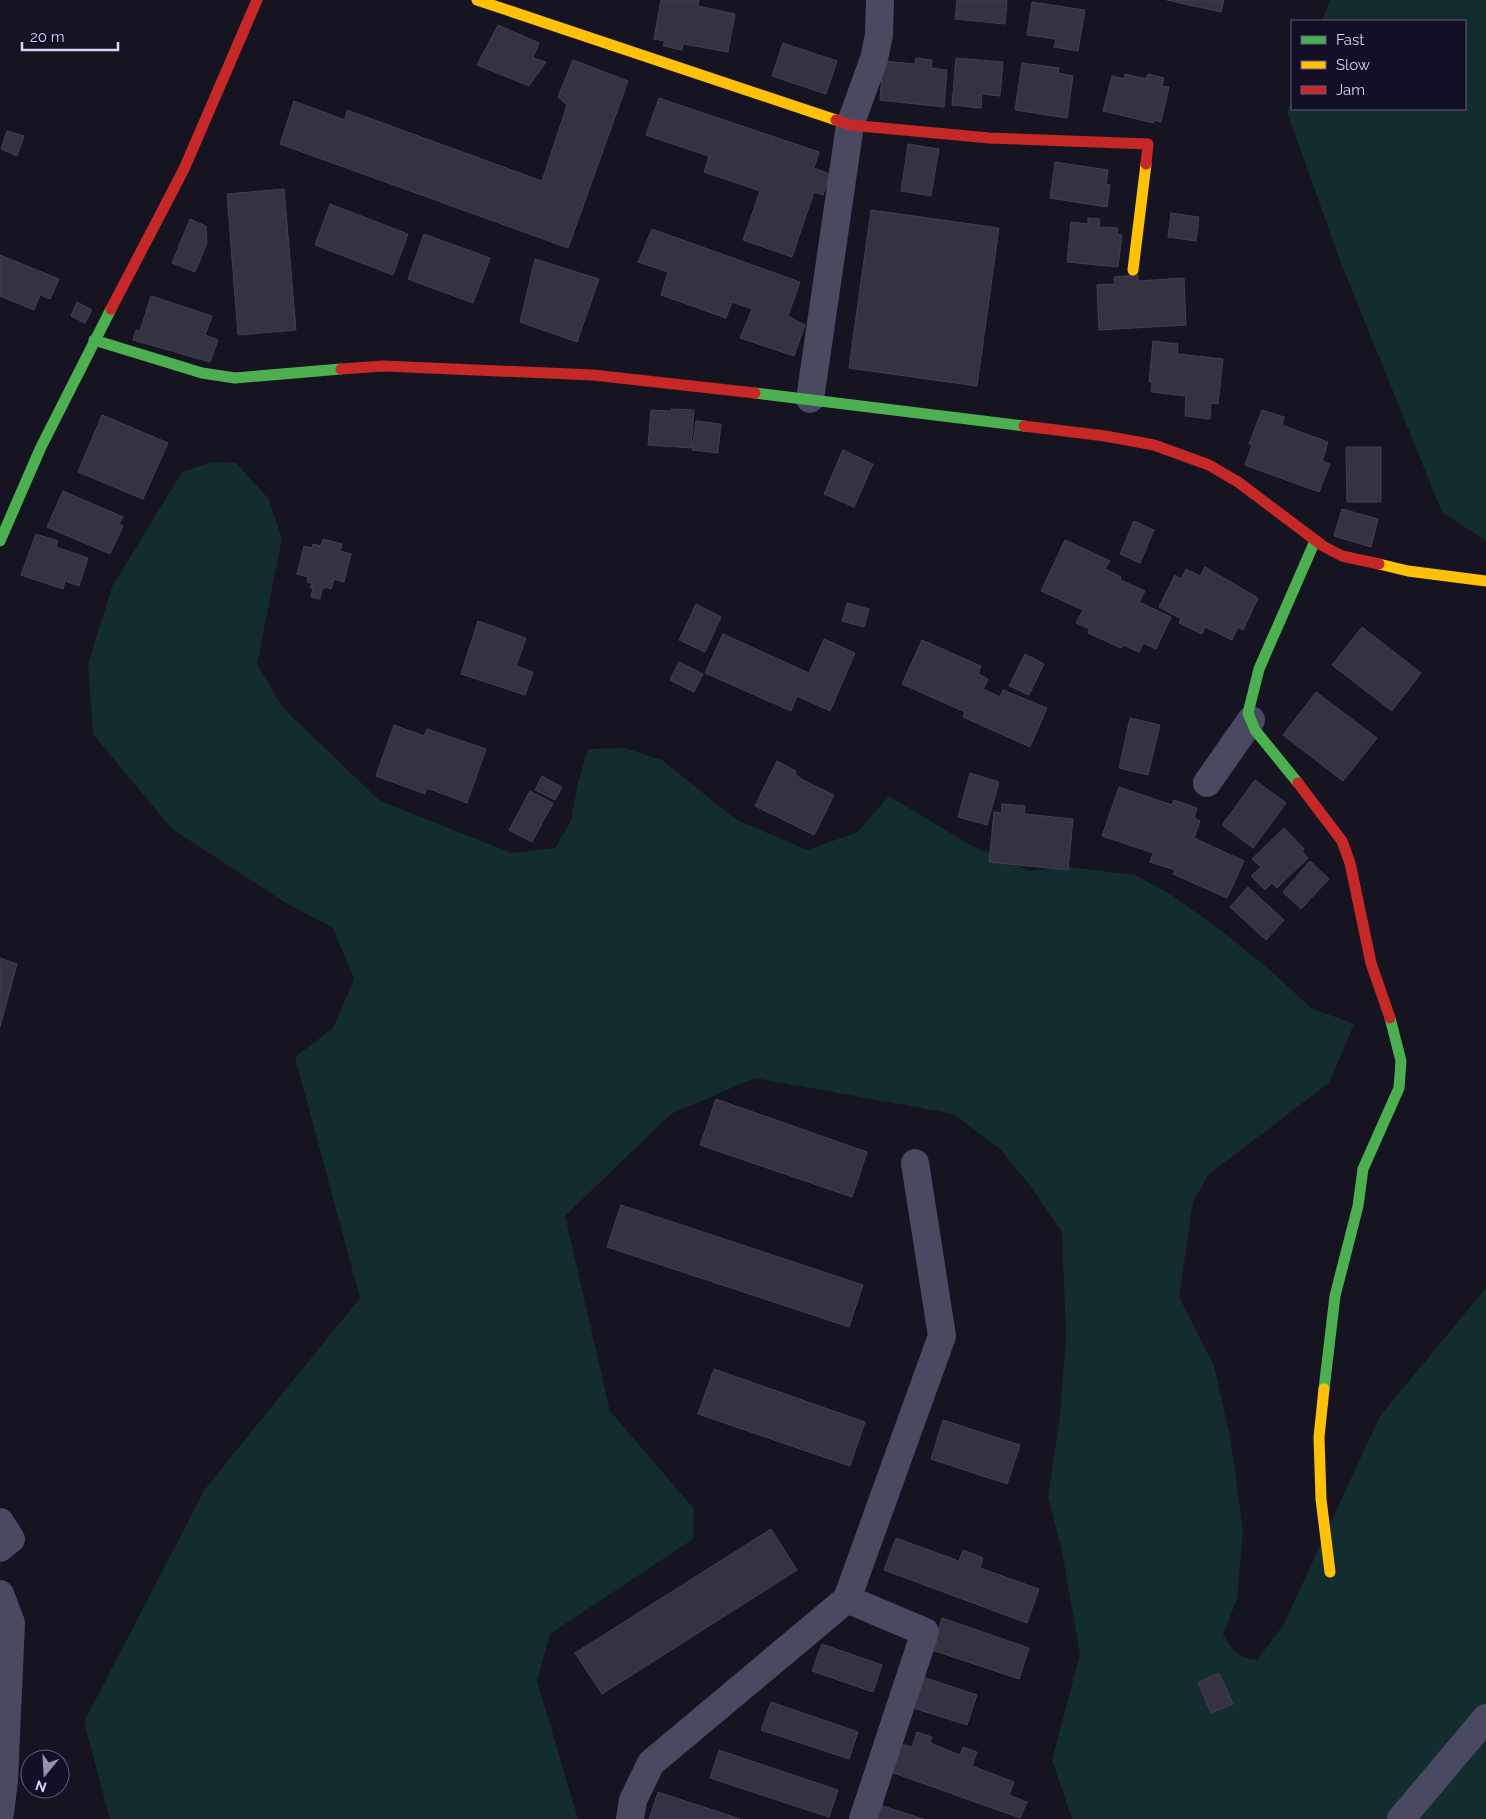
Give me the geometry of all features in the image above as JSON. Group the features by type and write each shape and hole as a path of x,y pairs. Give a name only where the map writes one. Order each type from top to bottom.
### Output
{"street":[{"path":"0,541 41,447 94,340 184,169 257,0"},
{"path":"477,0 850,125 989,138 1148,144 1133,270"},
{"path":"810,399 850,125 874,59 879,35 880,0"},
{"path":"94,340 202,373 235,378 383,366 593,375 810,399 1105,436 1154,446 1217,469 1238,482 1315,541 1342,556 1370,564 1486,581"},
{"path":"1315,541 1288,607 1259,669 1248,713 1255,730 1311,798 1342,841 1350,863 1371,963 1398,1043 1401,1061 1400,1088 1363,1169 1358,1206 1335,1296 1319,1437 1321,1499 1330,1572"},
{"path":"1206,783 1251,720"},
{"path":"630,1819 633,1800 651,1763 847,1600 942,1336 915,1163"},
{"path":"0,1522 11,1539 0,1548"},
{"path":"0,1594 11,1623 4,1780 0,1813"},
{"path":"847,1600 925,1632 863,1819"},
{"path":"1400,1819 1486,1718"}],"green space":[{"path":"1330,0 1486,0 1486,541 1442,512 1341,263 1287,112 1291,101 1291,110 1466,110 1466,20 1322,20"},
{"path":"212,462 236,463 268,498 282,538 257,664 283,708 380,801 512,853 555,848 571,821 578,783 588,749 625,748 662,760 735,819 807,850 858,832 889,796 972,846 1030,871 1070,867 1135,875 1170,894 1219,929 1271,971 1311,1008 1354,1024 1329,1083 1209,1174 1193,1202 1179,1297 1214,1366 1230,1436 1243,1531 1237,1599 1223,1634 1229,1645 1236,1652 1250,1659 1257,1660 1284,1624 1380,1416 1486,1288 1486,1819 1072,1819 1052,1760 1080,1654 1062,1551 1048,1497 1060,1416 1066,1336 1062,1232 1031,1187 1000,1149 954,1114 755,1078 671,1114 565,1216 610,1411 694,1509 693,1539 550,1634 537,1681 578,1819 110,1819 84,1722 205,1489 360,1298 295,1057 333,1028 354,979 333,928 286,903 172,829 93,734 88,664 112,587 182,472"}],"building":[{"path":"661,0 699,0 698,6 735,14 728,52 683,44 682,50 663,46 665,41 654,39"},
{"path":"957,0 1007,0 1005,24 955,19"},
{"path":"1167,0 1224,0 1221,12"},
{"path":"1032,2 1085,10 1078,51 1054,47 1056,39 1027,35"},
{"path":"498,25 539,43 533,58 546,62 529,86 477,65"},
{"path":"783,43 837,61 826,94 772,76"},
{"path":"916,58 932,60 931,68 947,70 944,107 880,100 883,61 915,64"},
{"path":"956,58 1003,62 1000,96 982,94 981,108 952,105"},
{"path":"573,60 628,81 568,248 280,144 294,101 345,120 347,110 542,181 567,105 558,97"},
{"path":"1022,63 1059,68 1058,73 1073,76 1067,118 1015,110"},
{"path":"1125,74 1146,79 1148,74 1164,78 1162,86 1169,87 1161,122 1154,120 1154,123 1103,111 1112,76 1124,79"},
{"path":"659,98 819,152 814,168 830,174 823,195 814,192 792,257 743,240 760,191 704,172 709,156 646,135"},
{"path":"7,131 24,136 17,156 1,149"},
{"path":"908,144 939,149 931,196 901,191"},
{"path":"1055,162 1108,170 1106,184 1110,185 1107,207 1050,198"},
{"path":"284,189 296,330 238,335 227,194"},
{"path":"330,204 408,234 393,275 315,245"},
{"path":"871,210 999,228 977,386 849,368"},
{"path":"1171,213 1199,217 1196,241 1168,237"},
{"path":"1088,218 1100,219 1099,227 1118,228 1117,234 1122,235 1118,267 1067,262 1071,222 1088,224"},
{"path":"190,219 206,226 207,243 195,272 172,263"},
{"path":"652,229 800,282 788,316 805,325 794,356 740,338 752,309 732,302 726,318 661,295 668,272 638,262"},
{"path":"424,234 490,258 473,303 408,279"},
{"path":"0,255 59,279 50,299 40,295 34,310 0,296"},
{"path":"535,259 599,279 577,342 520,322"},
{"path":"1138,275 1138,281 1184,278 1186,325 1099,330 1097,285 1115,284 1114,277"},
{"path":"151,296 212,316 205,335 218,340 210,362 133,340 136,330 140,331"},
{"path":"77,302 92,310 85,323 71,316"},
{"path":"1153,341 1178,344 1177,354 1223,359 1218,404 1211,403 1210,419 1185,416 1186,396 1151,392 1152,382 1149,382"},
{"path":"671,409 694,410 691,448 648,445 651,410 671,411"},
{"path":"1262,410 1284,417 1282,425 1328,442 1322,461 1330,464 1319,492 1245,465 1252,445 1249,444"},
{"path":"102,415 168,443 143,499 78,472"},
{"path":"696,421 721,424 718,453 692,450"},
{"path":"1346,447 1381,447 1381,502 1347,502"},
{"path":"843,450 873,464 854,507 824,494"},
{"path":"63,491 123,517 119,524 123,526 110,554 47,527"},
{"path":"1342,509 1378,519 1371,547 1334,536"},
{"path":"1134,521 1154,530 1140,563 1120,554"},
{"path":"36,534 58,541 56,547 88,558 79,586 65,581 63,589 21,575"},
{"path":"323,539 342,544 340,551 351,554 344,582 334,579 331,589 326,587 322,589 320,599 311,597 313,588 310,588 312,583 307,582 308,577 297,574 304,546 312,548 313,544 321,546"},
{"path":"1065,540 1110,561 1105,569 1121,577 1120,580 1145,591 1139,602 1171,617 1156,649 1143,643 1139,652 1123,645 1121,648 1088,633 1090,629 1076,623 1083,610 1041,591"},
{"path":"1205,567 1258,598 1243,630 1238,627 1232,640 1205,627 1202,634 1179,623 1181,619 1159,607 1175,575 1181,579 1186,569 1200,576"},
{"path":"847,603 869,609 864,627 842,621"},
{"path":"696,604 721,617 705,652 679,640"},
{"path":"478,621 526,638 516,666 533,672 525,695 461,674"},
{"path":"1362,627 1421,673 1392,711 1332,665"},
{"path":"723,634 809,673 824,639 855,653 830,711 797,696 791,711 705,673"},
{"path":"922,640 981,666 978,674 988,679 983,689 1000,697 1003,690 1047,708 1030,747 963,717 965,712 902,684"},
{"path":"1025,654 1044,664 1029,695 1009,686"},
{"path":"679,662 703,674 694,692 670,680"},
{"path":"1316,692 1377,738 1343,781 1283,735"},
{"path":"1130,718 1160,725 1148,775 1119,768"},
{"path":"394,725 424,736 427,729 486,749 467,803 427,788 425,794 376,776"},
{"path":"777,761 796,771 795,774 801,779 834,795 814,835 755,806"},
{"path":"970,773 999,782 987,825 958,817"},
{"path":"542,776 562,787 555,800 535,790"},
{"path":"1255,780 1286,803 1253,848 1222,825"},
{"path":"1119,787 1172,805 1174,800 1197,808 1194,818 1200,821 1194,838 1244,861 1227,898 1173,874 1175,870 1150,862 1153,853 1102,836"},
{"path":"530,791 553,803 532,842 509,830"},
{"path":"1002,804 1025,806 1024,814 1073,819 1068,870 989,862 994,812 1001,813"},
{"path":"1284,828 1304,849 1302,851 1308,858 1277,888 1272,883 1265,890 1251,876 1261,867 1252,859"},
{"path":"1310,861 1329,879 1301,909 1283,892"},
{"path":"1248,887 1284,920 1266,940 1230,907"},
{"path":"0,958 17,964 0,1027"},
{"path":"716,1099 867,1152 852,1197 700,1145"},
{"path":"621,1205 863,1285 849,1327 607,1247"},
{"path":"714,1369 865,1422 850,1466 698,1414"},
{"path":"943,1420 1020,1445 1007,1484 931,1459"},
{"path":"771,1529 797,1570 602,1694 575,1653"},
{"path":"896,1538 959,1561 963,1550 983,1558 980,1568 1039,1589 1027,1623 884,1570"},
{"path":"942,1618 1029,1648 1019,1679 932,1650"},
{"path":"822,1644 882,1665 873,1692 812,1671"},
{"path":"1219,1673 1233,1704 1211,1713 1198,1682"},
{"path":"923,1677 977,1695 967,1725 913,1708"},
{"path":"771,1702 858,1732 849,1759 761,1730"},
{"path":"917,1732 932,1737 930,1743 960,1755 963,1747 977,1752 972,1766 1014,1782 1009,1795 1027,1802 1020,1818 891,1772 901,1744 912,1747"},
{"path":"719,1750 838,1790 829,1817 710,1778"},
{"path":"658,1792 740,1819 649,1819"},
{"path":"871,1802 923,1819 866,1819"}],"traffic: fast":[{"path":"0,541 41,447 111,309"},
{"path":"94,340 202,373 235,378 341,369"},
{"path":"755,393 1024,426"},
{"path":"1298,783 1255,730 1248,713 1259,669 1315,541"},
{"path":"1324,1389 1335,1296 1358,1206 1363,1169 1399,1088 1401,1061 1390,1018"}],"traffic: slow":[{"path":"477,0 836,120"},
{"path":"1133,270 1146,164"},
{"path":"1379,564 1408,571 1486,581"},
{"path":"1324,1389 1319,1437 1321,1499 1330,1572"}],"traffic: jam":[{"path":"111,309 184,169 257,0"},
{"path":"836,120 850,125 989,138 1148,144 1146,164"},
{"path":"341,369 383,366 593,375 755,393"},
{"path":"1024,426 1105,436 1154,445 1209,465 1238,482 1323,546 1342,556 1379,564"},
{"path":"1298,783 1342,841 1350,863 1371,963 1390,1018"}]}
